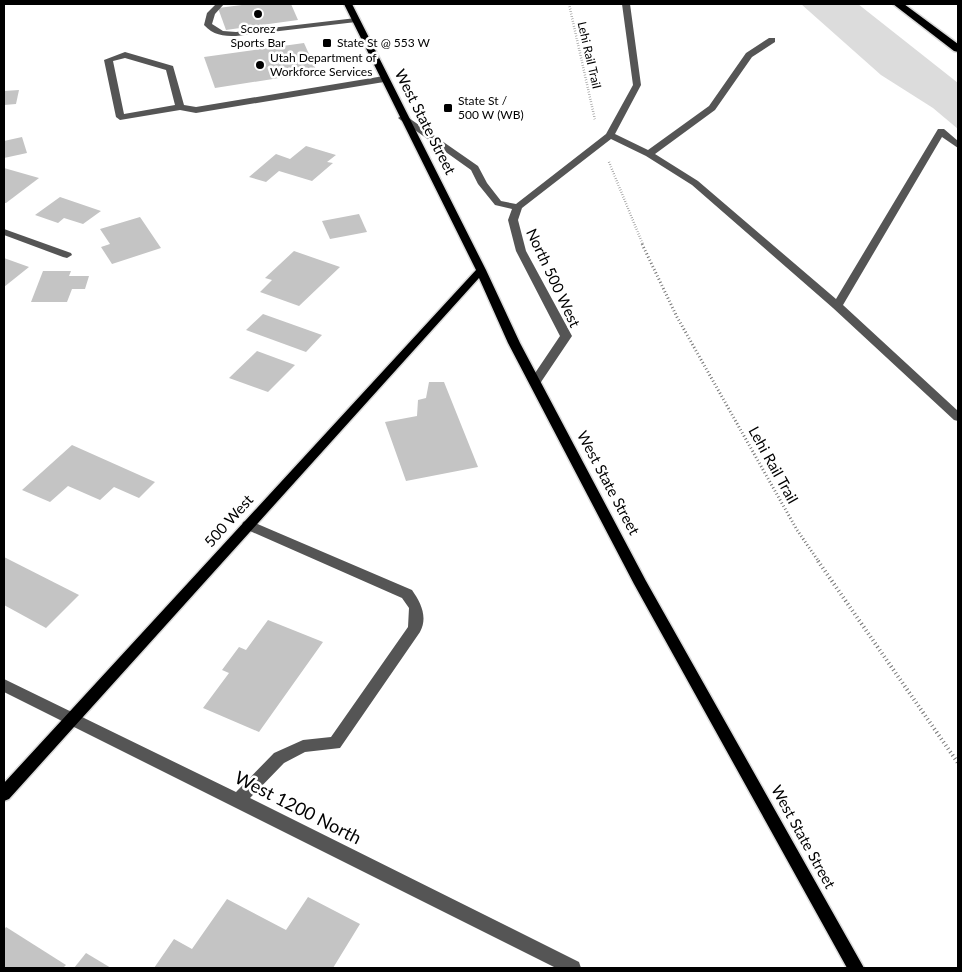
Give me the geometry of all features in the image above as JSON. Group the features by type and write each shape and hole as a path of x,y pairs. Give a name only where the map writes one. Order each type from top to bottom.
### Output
{"highway":[{"path":"898,4 958,49"}],"main road":[{"name":"West State Street","path":"348,4 403,118 481,270 514,343 641,584 856,968"},
{"name":"500 West","path":"4,794 481,270"}],"street":[{"path":"220,4 211,13 208,25 214,31 222,34 356,20"},
{"path":"403,118 476,168 483,184 498,203 518,207 602,143 610,134 637,85 626,4"},
{"path":"649,154 712,108 749,55 772,40"},
{"path":"180,107 170,68 125,55 108,60 120,117 180,107 196,110 384,79"},
{"path":"837,306 941,131 958,144"},
{"path":"610,134 649,154 695,183 837,306 958,417"},
{"name":"North 500 West","path":"518,207 513,220 521,251 566,336 535,382"},
{"path":"4,232 67,255"},
{"path":"238,800 279,758 303,746 336,743 415,628 416,607 406,594 248,525"},
{"name":"West 1200 North","path":"4,685 71,720 238,800 573,968"}],"path":[{"name":"Lehi Rail Trail","path":"569,4 593,111"},
{"name":"Lehi Rail Trail","path":"606,156 646,253 677,316 797,530 889,666 958,763"}],"shaded area":[{"path":"801,4 858,4 958,83 958,129 933,108 881,75"}],"building":[{"name":"Scorez Sports Bar","path":"250,4 291,4 298,20 226,30 218,8"},
{"name":"Utah Department of Workforce Services","path":"304,43 317,72 215,88 204,57"},
{"path":"19,90 16,104 4,105 4,91"},
{"path":"22,137 27,153 4,158 4,141"},
{"path":"306,146 336,155 327,162 333,163 312,181 279,171 266,182 249,177 276,154 290,159"},
{"path":"4,168 39,178 4,203"},
{"path":"60,197 101,211 83,224 64,218 58,223 35,215"},
{"path":"359,214 367,232 330,239 322,221"},
{"path":"140,217 161,248 112,264 101,247 110,244 100,229"},
{"path":"294,251 340,267 299,306 260,292 272,280 265,278"},
{"path":"4,258 29,267 4,287"},
{"path":"43,271 71,271 69,276 89,276 85,289 72,289 67,302 31,302"},
{"path":"263,314 322,335 306,352 246,330"},
{"path":"257,351 295,365 268,392 229,378"},
{"path":"429,382 444,382 478,467 406,481 385,422 417,416 418,400 426,398"},
{"path":"72,445 155,482 139,498 114,487 100,500 68,486 50,502 22,490"},
{"path":"4,557 79,595 46,628 4,605"},
{"path":"268,620 323,642 259,732 203,708 229,673 222,670 239,647 246,650"},
{"path":"308,897 360,924 333,968 154,968 174,939 192,949 227,899 286,930"},
{"path":"6,927 66,965 63,968 4,968 4,930"},
{"path":"86,953 111,968 74,968"}],"place":[{"name":"Scorez Sports Bar","path":"258,14"},
{"name":"State St @ 553 W","path":"327,43"},
{"name":"Utah Department of Workforce Services","path":"260,65"},
{"name":"State St / 500 W (WB)","path":"448,108"}]}
